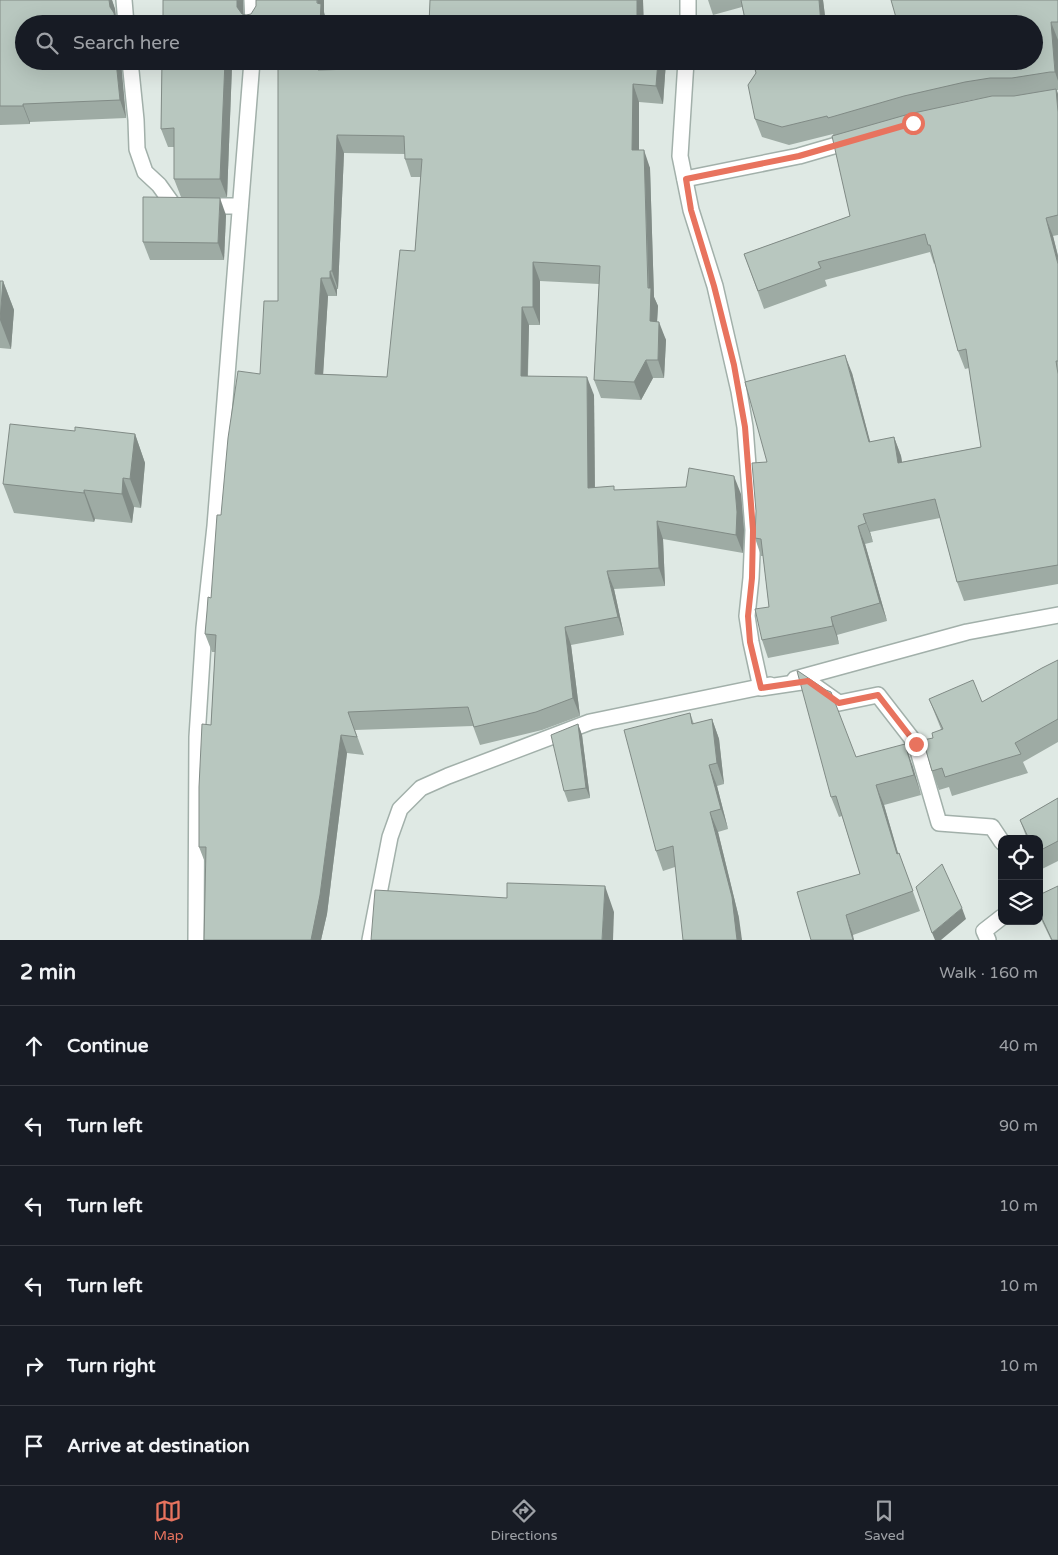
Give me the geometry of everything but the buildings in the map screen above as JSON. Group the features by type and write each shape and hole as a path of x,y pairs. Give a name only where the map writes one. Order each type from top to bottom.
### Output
{"street":[{"path":"124,0 125,15"},
{"path":"252,0 253,15"},
{"path":"688,0 688,15"},
{"path":"131,70 136,120 136,149 145,172 159,185 174,206 240,206"},
{"path":"196,940 197,737 202,648 215,526 251,70"},
{"path":"685,70 680,156 691,210 714,286 734,365 745,427 753,530 752,578 748,616 750,642 761,688"},
{"path":"686,179 799,156 865,137"},
{"path":"761,688 967,632 1058,615"},
{"path":"370,940 390,837 400,809 421,788 590,722 761,688 808,681 839,703 878,695 916,744 939,823 992,827 998,836"},
{"path":"988,940 984,931 998,920"}],"route":[{"path":"913,123 799,156 686,179 691,210 714,286 734,365 745,427 753,530 752,578 748,616 750,642 761,688 808,681 839,703 878,695 916,744"}]}
